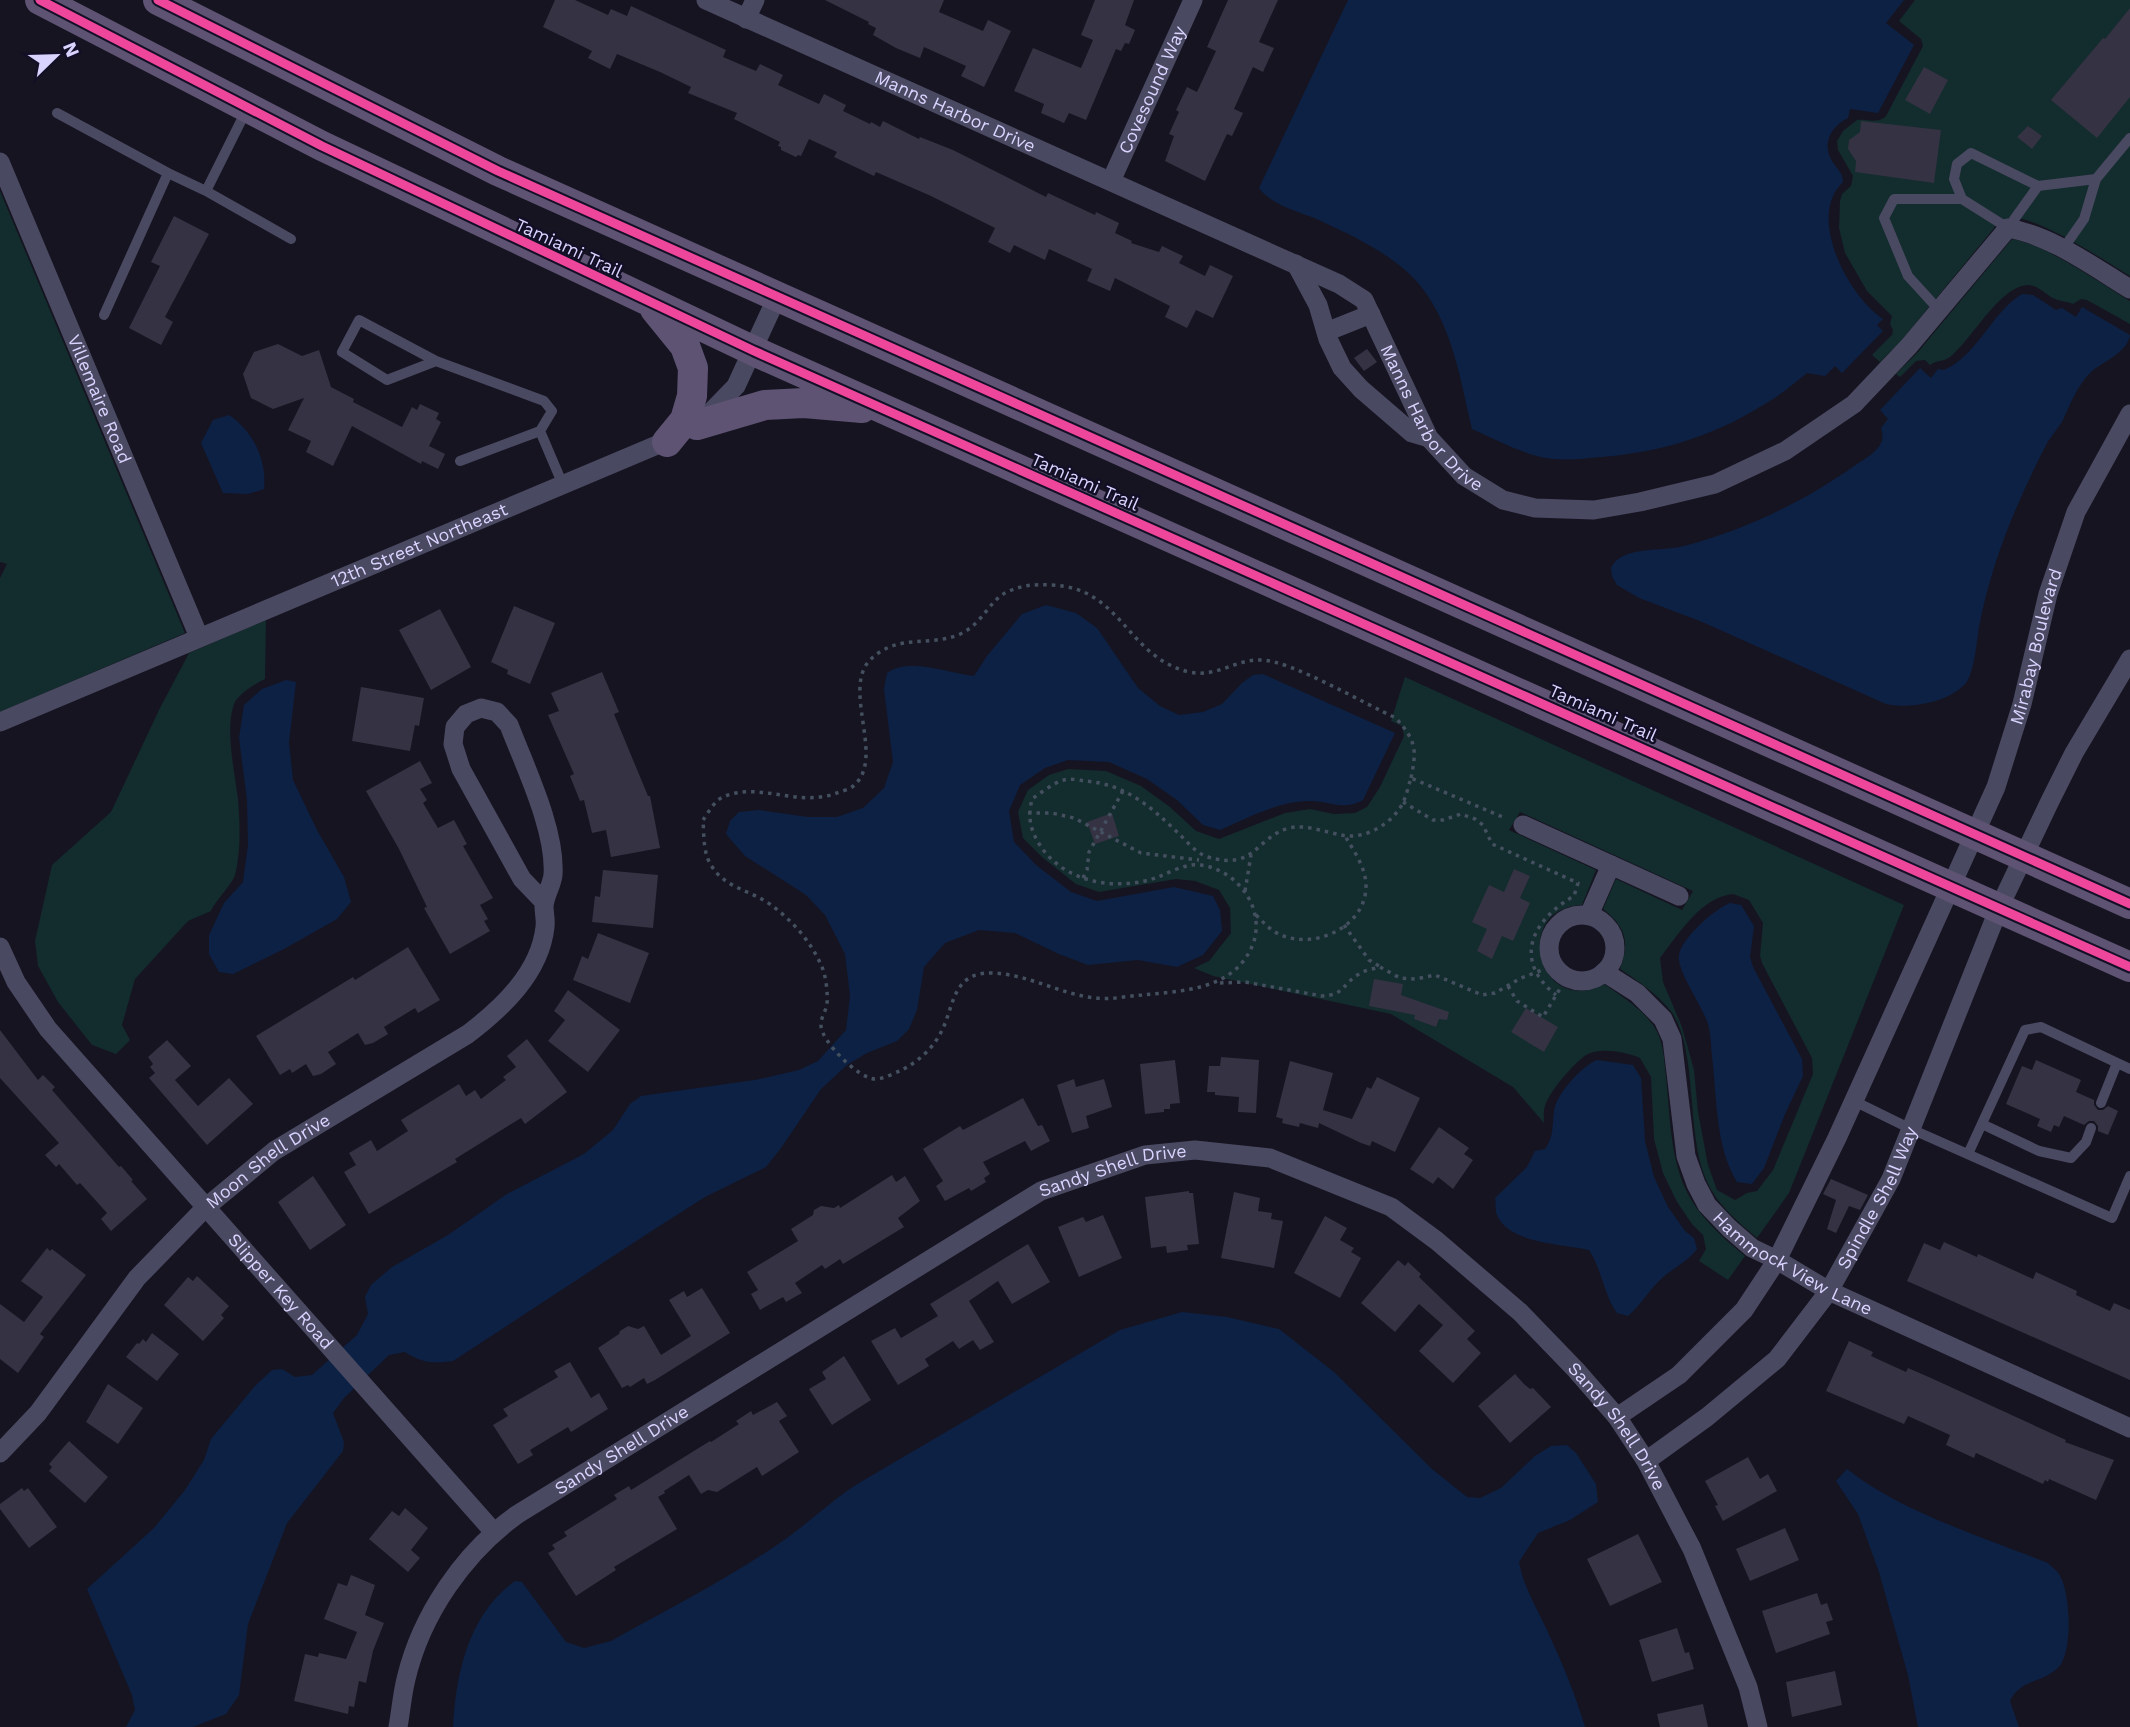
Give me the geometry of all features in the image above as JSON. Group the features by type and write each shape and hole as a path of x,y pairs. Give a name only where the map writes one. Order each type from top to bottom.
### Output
{"main road":[{"name":"Tamiami Trail","path":"40,0 247,108 650,303 2130,967"},
{"path":"158,0 498,171 2130,904"},
{"path":"650,303 685,346 693,368 692,396 685,420 667,442"},
{"path":"697,425 765,405 804,403 885,410"}],"street":[{"name":"Manns Harbor Drive","path":"706,0 1339,284 1364,300 1429,438 1464,476 1503,500 1535,508 1594,510 1640,502 1715,484 1785,451 1854,404 1909,346 2008,228"},
{"path":"746,19 755,0"},
{"name":"Covesound Way","path":"1111,181 1193,0"},
{"name":"Villemaire Road","path":"0,162 199,638"},
{"path":"2008,228 2027,231 2130,289"},
{"path":"1296,264 1318,305 1326,332 1342,368 1361,389 1412,433 1429,438"},
{"name":"12th Street Northeast","path":"0,722 667,442 697,425 720,405 736,386 777,297"},
{"path":"1326,332 1371,314"},
{"name":"Mirabay Boulevard","path":"1952,886 2000,775 2022,704 2048,594 2076,512 2130,414"},
{"path":"2000,908 2074,753 2130,659"},
{"name":"Moon Shell Drive","path":"0,1453 38,1413 137,1278 205,1208 274,1151 468,1034 489,1018 509,999 539,953 545,928 544,902 553,875 549,834 509,725 497,712 481,708 466,714 455,727 453,744 461,769 522,879 544,902"},
{"path":"1523,825 1679,896"},
{"path":"1589,915 1611,865"},
{"path":"1616,1417 1679,1375 1744,1310 1777,1260 1854,1101 1952,886"},
{"name":"Spindle Shell Way","path":"1646,1461 1707,1417 1777,1359 1829,1291 1891,1179 2000,908"},
{"path":"1589,915 1607,925 1612,934 1615,954 1604,972 1586,980 1553,971 1550,944 1553,934 1567,918 1589,915"},
{"name":"Slipper Key Road","path":"0,947 16,982 48,1029 493,1531"},
{"name":"Hammock View Lane","path":"1604,972 1637,993 1663,1019 1672,1039 1686,1156 1696,1184 1707,1205 1752,1248 1829,1291 2130,1427"},
{"name":"Sandy Shell Drive","path":"398,1727 406,1679 425,1626 452,1581 493,1531 1041,1191 1145,1155 1195,1150 1270,1158 1391,1207 1437,1241 1520,1312 1576,1370 1616,1417 1646,1461 1692,1549 1748,1687 1758,1727"}],"lane":[{"path":"206,191 247,108"},
{"path":"57,113 291,239"},
{"path":"2063,249 2084,219 2096,179 2130,138"},
{"path":"1962,199 1954,179 1956,164 1971,153 2038,186 2096,179"},
{"path":"104,315 168,173"},
{"path":"1939,310 1908,276 1884,218 1894,199 1962,199 2008,228 2038,186"},
{"path":"436,361 387,380 342,352 359,320 436,361 544,401 552,411 540,431 460,461"},
{"path":"540,431 563,486"},
{"path":"1968,1154 2025,1030 2041,1027 2130,1069"},
{"path":"2101,1103 2117,1063"},
{"path":"1854,1101 2112,1218 2130,1176"},
{"path":"1982,1124 2039,1151 2071,1158 2086,1142 2091,1128"}],"path":[{"path":"1199,863 1129,884 1083,878 1051,859 1030,827 1028,813 1032,799 1065,779 1094,781 1124,789 1148,805 1199,854 1212,858 1235,859 1251,856 1272,836 1290,828 1345,836 1369,833 1389,822 1403,802 1411,778 1416,753 1408,732 1395,718 1281,663 1259,659 1214,673 1191,673 1165,664 1142,646 1109,608 1087,592 1063,585 1032,584 1007,592 994,601 982,619 959,634 936,640 908,640 886,648 869,662 861,678 862,724 866,752 862,774 852,787 826,797 799,799 748,790 720,797 703,820 704,842 710,864 729,884 770,904 799,930 823,967 827,1004 821,1025 826,1038 855,1071 874,1079 890,1076 929,1051 941,1033 950,1003 964,980 976,975 991,973 1023,978 1097,999 1189,990 1218,982 1245,982 1333,996 1342,992 1358,974 1380,967"},
{"path":"1411,778 1523,825"},
{"path":"1083,878 1089,852 1124,789"},
{"path":"1403,802 1433,820 1461,814 1475,819 1483,825 1492,844 1578,883 1574,896 1556,906 1536,929 1532,948 1533,963 1553,971"},
{"path":"1028,813 1052,813 1073,818 1141,853 1199,863 1223,872 1251,900 1257,921 1253,944 1241,963 1218,982"},
{"path":"1255,915 1283,936 1298,939 1331,935 1345,925 1362,904 1366,885 1360,862 1345,836"},
{"path":"1199,854 1199,863"},
{"path":"1245,892 1251,856"},
{"path":"1345,925 1369,960 1400,978 1416,979 1435,975 1482,995 1495,993 1553,971"},
{"path":"1508,986 1517,1001 1543,1017 1556,995 1553,971"},
{"path":"1553,971 1544,986 1556,995"}],"green space":[{"path":"1915,0 2130,0 2130,276 2053,231 2022,219 2009,218 1999,222 1901,341 1880,362 1872,355 1892,335 1892,316 1867,291 1845,253 1839,228 1840,201 1842,194 1851,186 1853,176 1838,150 1837,141 1843,131 1857,120 1876,121 1886,116 1923,46 1921,39 1899,21"},
{"path":"0,191 185,633 0,712 0,578 7,564 0,562"},
{"path":"2012,239 2056,256 2130,301 2130,324 2087,300 2081,299 2073,304 2054,299 2033,286 2018,287 1997,303 1950,357 1930,365 1925,360 1916,361 1900,377 1896,374 1918,352"},
{"path":"266,620 265,679 237,699 230,724 239,818 235,875 211,911 188,921 135,979 122,1025 130,1040 116,1054 92,1045 58,1002 38,966 35,941 52,865 111,812 189,653"},
{"path":"1405,677 1904,905 1789,1193 1757,1238 1727,1211 1709,1186 1699,1158 1685,1044 1679,1025 1659,998 1620,969 1625,951 1624,936 1617,922 1603,909 1616,879 1682,910 1693,891 1520,812 1509,830 1596,870 1582,905 1560,911 1546,924 1540,941 1542,959 1549,975 1563,987 1581,991 1604,984 1637,1008 1657,1031 1664,1057 1673,1148 1685,1188 1703,1217 1745,1256 1728,1280 1699,1261 1706,1249 1703,1235 1677,1202 1663,1173 1654,1139 1651,1077 1640,1058 1613,1051 1598,1051 1586,1055 1551,1093 1544,1108 1544,1123 1513,1087 1391,1014 1213,976 1194,968 1209,961 1231,933 1230,908 1219,890 1195,881 1176,879 1099,892 1076,884 1023,838 1018,812 1028,790 1049,775 1068,769 1106,771 1141,786 1170,807 1196,831 1219,839 1285,813 1310,809 1334,814 1355,813 1367,807 1380,787 1404,736 1402,726 1391,721","holes":["1733,894 1749,900 1763,923 1760,956 1762,963 1812,1058 1813,1074 1773,1170 1757,1191 1735,1200 1717,1190 1708,1165 1698,1112 1694,1070 1682,1027 1663,982 1660,958 1691,918 1711,902"]}],"water":[{"path":"1348,0 1904,0 1886,23 1914,45 1878,113 1850,109 1848,118 1832,131 1828,142 1829,155 1843,182 1833,197 1829,215 1830,234 1836,255 1857,293 1883,319 1877,325 1883,331 1842,373 1835,366 1825,376 1807,373 1753,411 1712,431 1669,446 1625,455 1553,459 1521,451 1472,429 1450,343 1442,322 1420,285 1404,269 1376,249 1317,219 1281,205 1259,188"},
{"path":"2022,294 2033,295 2056,310 2062,308 2076,317 2082,307 2130,335 2124,347 2094,369 2081,384 2034,468 1990,580 1969,678 1958,690 1928,703 1906,706 1886,704 1700,621 1639,598 1617,585 1611,568 1624,556 1684,546 1752,523 1817,490 1874,452 1882,441 1881,428 1888,419 1880,410 1920,368 1931,378 1938,369 1944,370 1956,363 2011,302"},
{"path":"229,415 245,429 257,447 263,467 264,489 248,494 223,493 201,443 213,420"},
{"path":"1046,605 1076,613 1097,628 1138,688 1160,706 1179,715 1203,712 1222,704 1242,683 1253,675 1263,674 1395,733 1363,800 1348,805 1317,801 1286,804 1220,830 1203,825 1177,800 1147,779 1109,762 1068,760 1045,768 1020,785 1009,811 1014,842 1036,865 1071,892 1097,901 1174,887 1213,896 1220,910 1222,931 1203,955 1177,967 1138,960 1088,965 1015,933 979,930 945,943 924,967 917,1010 909,1029 897,1041 867,1053 847,1065 821,1089 766,1167 705,1197 453,1361 428,1362 405,1352 389,1355 344,1398 333,1413 344,1442 343,1451 287,1523 248,1624 239,1695 226,1714 193,1727 126,1727 135,1710 132,1695 87,1589 154,1528 185,1490 204,1460 211,1439 255,1386 272,1370 282,1369 295,1377 312,1375 357,1335 368,1314 365,1297 371,1285 392,1267 448,1235 507,1194 584,1154 613,1130 630,1104 641,1096 755,1080 799,1070 818,1061 846,1030 850,996 845,954 825,915 806,895 745,856 726,834 730,821 739,812 759,810 808,817 837,817 863,808 884,788 893,762 884,689 887,673 896,668 917,666 974,676 1022,614"},
{"path":"286,680 296,682 289,742 293,780 344,877 351,902 337,919 284,949 233,974 219,972 209,954 209,935 224,903 243,882 248,845 247,800 239,738 244,705 262,689"},
{"path":"1730,903 1741,905 1754,926 1750,957 1753,967 1802,1059 1803,1076 1764,1168 1752,1184 1737,1182 1725,1153 1718,1121 1709,1028 1679,962 1681,948 1692,933 1716,911"},
{"path":"1597,1060 1633,1065 1641,1078 1645,1141 1654,1177 1668,1207 1685,1231 1694,1238 1697,1249 1663,1277 1628,1316 1617,1313 1589,1250 1538,1241 1513,1232 1503,1225 1496,1211 1495,1198 1527,1167 1535,1151 1545,1149 1548,1145 1559,1097 1584,1068"},
{"path":"1182,1312 1227,1317 1279,1329 1334,1372 1432,1469 1467,1497 1480,1498 1501,1488 1535,1456 1551,1446 1567,1445 1576,1453 1596,1484 1598,1502 1570,1520 1538,1533 1519,1562 1533,1601 1565,1671 1585,1727 453,1727 457,1686 476,1627 499,1594 515,1581 522,1582 566,1642 584,1648 611,1641 745,1566 859,1483 1120,1330"},
{"path":"1847,1469 1891,1498 1917,1511 2048,1563 2058,1573 2068,1608 2066,1650 2058,1668 2020,1689 2010,1701 2019,1727 1918,1727 1908,1675 1879,1572 1858,1514 1836,1481"}],"building":[{"path":"555,0 575,0 608,15 611,9 627,16 631,6 726,50 723,57 756,71 760,64 783,75 778,85 819,104 824,94 846,105 843,111 870,124 871,122 880,127 883,121 919,139 920,137 953,150 1046,197 1048,193 1095,215 1096,212 1119,223 1115,233 1132,241 1131,243 1159,252 1162,246 1183,256 1179,263 1205,276 1210,265 1233,276 1213,318 1196,310 1187,328 1165,317 1170,306 1115,278 1110,291 1087,281 1092,269 1049,249 1045,260 1014,245 1010,253 988,242 995,228 931,196 876,172 874,176 834,157 837,152 809,139 801,156 796,157 781,150 778,146 780,142 734,119 737,113 688,93 691,87 660,72 617,54 610,69 588,58 592,51 543,27"},
{"path":"825,0 944,0 939,12 983,31 988,20 1011,31 984,87 961,76 966,66 924,47 920,58 896,48 873,35 876,28 868,24 869,22"},
{"path":"1095,0 1134,0 1125,25 1135,30 1129,44 1125,43 1121,51 1116,49 1086,120 1069,113 1064,123 1041,113 1044,104 1014,91 1033,48 1081,68 1093,40 1081,35"},
{"path":"1228,0 1278,0 1259,42 1274,48 1263,72 1253,67 1234,109 1243,113 1232,136 1227,134 1205,181 1165,161 1174,136 1169,134 1179,112 1176,110 1187,87 1197,92 1216,51 1207,47"},
{"path":"2130,8 2130,97 2097,138 2051,100"},
{"path":"1924,67 1948,80 1930,114 1905,100"},
{"path":"1861,121 1941,130 1934,183 1855,172 1856,161 1848,149 1849,140 1860,132"},
{"path":"2028,126 2042,136 2032,149 2017,137"},
{"path":"174,216 209,234 165,317 173,322 161,345 129,328 160,266 151,262"},
{"path":"278,344 302,356 319,350 331,387 354,399 353,402 402,427 412,407 417,410 420,404 439,413 436,419 441,422 429,446 445,454 438,469 422,461 421,464 352,426 333,466 306,452 311,441 288,430 304,398 273,409 251,398 243,374 254,352"},
{"path":"1367,349 1377,362 1364,371 1354,358"},
{"path":"514,606 555,623 530,684 507,674 508,670 491,662"},
{"path":"440,609 471,667 431,690 399,630"},
{"path":"602,672 619,712 614,714 650,796 660,848 611,857 606,830 592,833 584,800 580,801 570,776 574,774 548,715 559,711 551,693"},
{"path":"361,687 424,698 419,726 415,725 410,751 352,741"},
{"path":"420,761 432,783 420,789 427,800 423,803 438,828 454,820 467,844 463,846 493,898 480,905 488,919 484,921 490,931 450,954 424,908 427,907 399,849 366,791"},
{"path":"1112,813 1119,836 1095,844 1087,822"},
{"path":"1514,869 1530,876 1520,898 1530,903 1513,941 1502,936 1492,959 1477,951 1487,929 1472,922 1489,885 1504,892"},
{"path":"603,870 658,875 653,928 592,922 595,896 600,897"},
{"path":"598,933 649,953 630,1003 573,980 582,956 588,959"},
{"path":"408,947 440,1000 418,1013 415,1008 384,1027 388,1034 373,1043 365,1045 358,1033 328,1052 336,1064 321,1074 313,1076 306,1064 292,1073 290,1069 280,1075 256,1036"},
{"path":"1374,979 1403,984 1401,995 1449,1012 1447,1020 1439,1019 1436,1027 1414,1019 1415,1015 1369,1006"},
{"path":"568,990 620,1030 588,1072 548,1041 565,1020 554,1011"},
{"path":"1526,1008 1558,1027 1544,1052 1511,1032"},
{"path":"0,1030 38,1080 43,1075 55,1087 52,1090 147,1199 111,1231 101,1219 107,1213 80,1183 77,1185 59,1164 56,1167 45,1155 59,1143 0,1078"},
{"path":"527,1039 567,1092 525,1124 521,1118 455,1159 457,1162 369,1214 344,1172 356,1165 349,1153 371,1140 377,1151 408,1131 401,1120 459,1084 466,1096 475,1090 481,1099 506,1080 503,1077 516,1067 507,1056"},
{"path":"167,1040 191,1066 175,1080 198,1106 229,1078 253,1104 207,1145 149,1078 155,1073 150,1067 153,1064 148,1057"},
{"path":"1221,1057 1259,1060 1256,1113 1238,1112 1239,1097 1207,1092 1209,1066 1220,1066"},
{"path":"1175,1060 1180,1103 1170,1104 1170,1109 1164,1109 1164,1112 1145,1114 1140,1064"},
{"path":"2036,1060 2081,1080 2076,1092 2094,1100 2098,1110 2108,1106 2118,1111 2108,1135 2098,1131 2094,1121 2084,1125 2064,1116 2059,1127 2054,1125 2051,1132 2037,1126 2040,1119 2006,1104 2022,1066 2032,1070"},
{"path":"1290,1061 1333,1073 1323,1110 1352,1119 1367,1087 1371,1089 1377,1077 1420,1098 1395,1152 1372,1141 1370,1146 1361,1143 1319,1123 1318,1128 1300,1123 1299,1127 1282,1123 1283,1119 1276,1117"},
{"path":"1074,1079 1076,1087 1104,1079 1112,1107 1086,1116 1089,1128 1072,1133 1057,1085"},
{"path":"1023,1098 1038,1126 1042,1125 1050,1141 1031,1151 1025,1141 983,1162 990,1174 984,1178 986,1182 945,1201 936,1186 943,1181 923,1149 960,1126 963,1130"},
{"path":"1439,1127 1469,1148 1464,1154 1473,1160 1453,1189 1438,1177 1433,1184 1410,1169"},
{"path":"892,1175 896,1182 905,1176 920,1201 898,1218 904,1227 843,1264 840,1259 825,1269 822,1265 795,1283 802,1293 786,1302 783,1297 760,1310 751,1294 758,1290 747,1272 798,1241 791,1229 813,1215 814,1210 821,1206 834,1208 839,1205 840,1208"},
{"path":"313,1176 346,1225 310,1250 278,1202"},
{"path":"1831,1179 1868,1195 1860,1210 1849,1206 1836,1233 1827,1229 1836,1200 1823,1194"},
{"path":"1189,1191 1193,1193 1199,1244 1187,1245 1188,1250 1167,1253 1166,1246 1151,1248 1145,1197"},
{"path":"1234,1192 1260,1198 1258,1211 1272,1213 1271,1219 1283,1221 1274,1268 1221,1258"},
{"path":"1103,1215 1122,1258 1079,1277 1058,1227 1083,1217 1086,1222"},
{"path":"1325,1216 1347,1228 1340,1240 1354,1248 1351,1252 1361,1258 1340,1298 1294,1273"},
{"path":"1944,1242 2033,1279 2036,1272 2077,1291 2076,1295 2110,1311 2114,1303 2130,1310 2130,1380 1907,1281 1924,1243 1940,1250"},
{"path":"1028,1244 1050,1282 1012,1304 998,1281 969,1301 994,1342 980,1350 973,1340 959,1349 953,1341 925,1359 929,1366 898,1385 871,1341 895,1328 901,1338 938,1316 930,1304"},
{"path":"47,1248 86,1275 40,1334 44,1337 18,1373 0,1359 0,1304 24,1322 43,1297 21,1281"},
{"path":"1398,1260 1405,1266 1408,1262 1421,1274 1419,1277 1475,1331 1467,1339 1481,1353 1453,1383 1419,1351 1443,1325 1419,1304 1395,1332 1361,1303"},
{"path":"197,1276 229,1306 221,1315 224,1318 203,1341 164,1305 188,1277 193,1281"},
{"path":"702,1288 730,1333 655,1380 647,1384 644,1378 630,1387 628,1385 622,1388 598,1348 628,1326 638,1329 644,1326 661,1355 691,1336 669,1300 684,1291 687,1297"},
{"path":"152,1333 179,1354 157,1381 126,1357 137,1343 143,1339 146,1342"},
{"path":"1849,1341 1873,1352 1871,1356 1906,1372 1908,1368 2066,1440 2065,1442 2114,1460 2096,1500 2049,1479 2043,1484 1976,1453 1974,1458 1946,1445 1950,1435 1908,1416 1904,1424 1826,1391"},
{"path":"844,1356 871,1400 832,1425 809,1389 826,1379 822,1372"},
{"path":"570,1362 591,1398 599,1393 608,1409 571,1432 568,1427 530,1450 533,1455 518,1464 493,1425 508,1416 503,1409 558,1377 554,1371"},
{"path":"1515,1374 1551,1407 1510,1443 1478,1406"},
{"path":"108,1384 143,1408 118,1444 86,1422"},
{"path":"777,1402 787,1416 779,1421 799,1452 762,1476 757,1467 717,1492 708,1490 701,1494 689,1475 664,1491 665,1493 658,1497 677,1529 614,1567 616,1570 576,1596 548,1553 555,1549 552,1545 567,1536 564,1532 617,1499 614,1495 629,1486 631,1490 739,1424 736,1421 751,1411 753,1415"},
{"path":"69,1441 108,1477 85,1503 49,1471 52,1467 49,1464"},
{"path":"1748,1457 1760,1479 1768,1474 1777,1491 1723,1521 1705,1481"},
{"path":"22,1488 24,1491 28,1488 57,1527 29,1548 0,1509 0,1504"},
{"path":"405,1508 428,1528 411,1550 420,1558 408,1572 369,1539 392,1511 399,1516"},
{"path":"1785,1528 1799,1560 1750,1581 1736,1549"},
{"path":"1638,1534 1662,1582 1610,1606 1587,1559"},
{"path":"351,1575 375,1585 365,1615 384,1623 373,1651 366,1683 359,1681 354,1707 349,1706 348,1714 294,1701 305,1654 318,1657 319,1653 346,1659 357,1632 324,1619 338,1583 347,1586"},
{"path":"1817,1593 1821,1605 1827,1603 1833,1620 1826,1622 1830,1634 1776,1653 1762,1611"},
{"path":"1677,1628 1685,1653 1689,1652 1694,1669 1652,1682 1639,1640"},
{"path":"1835,1671 1842,1705 1792,1717 1786,1682"},
{"path":"1703,1704 1708,1727 1660,1727 1657,1714"}],"cycle path":[{"path":"40,0 322,146 754,351 2130,967"},
{"path":"158,0 498,171 2130,904"}]}
